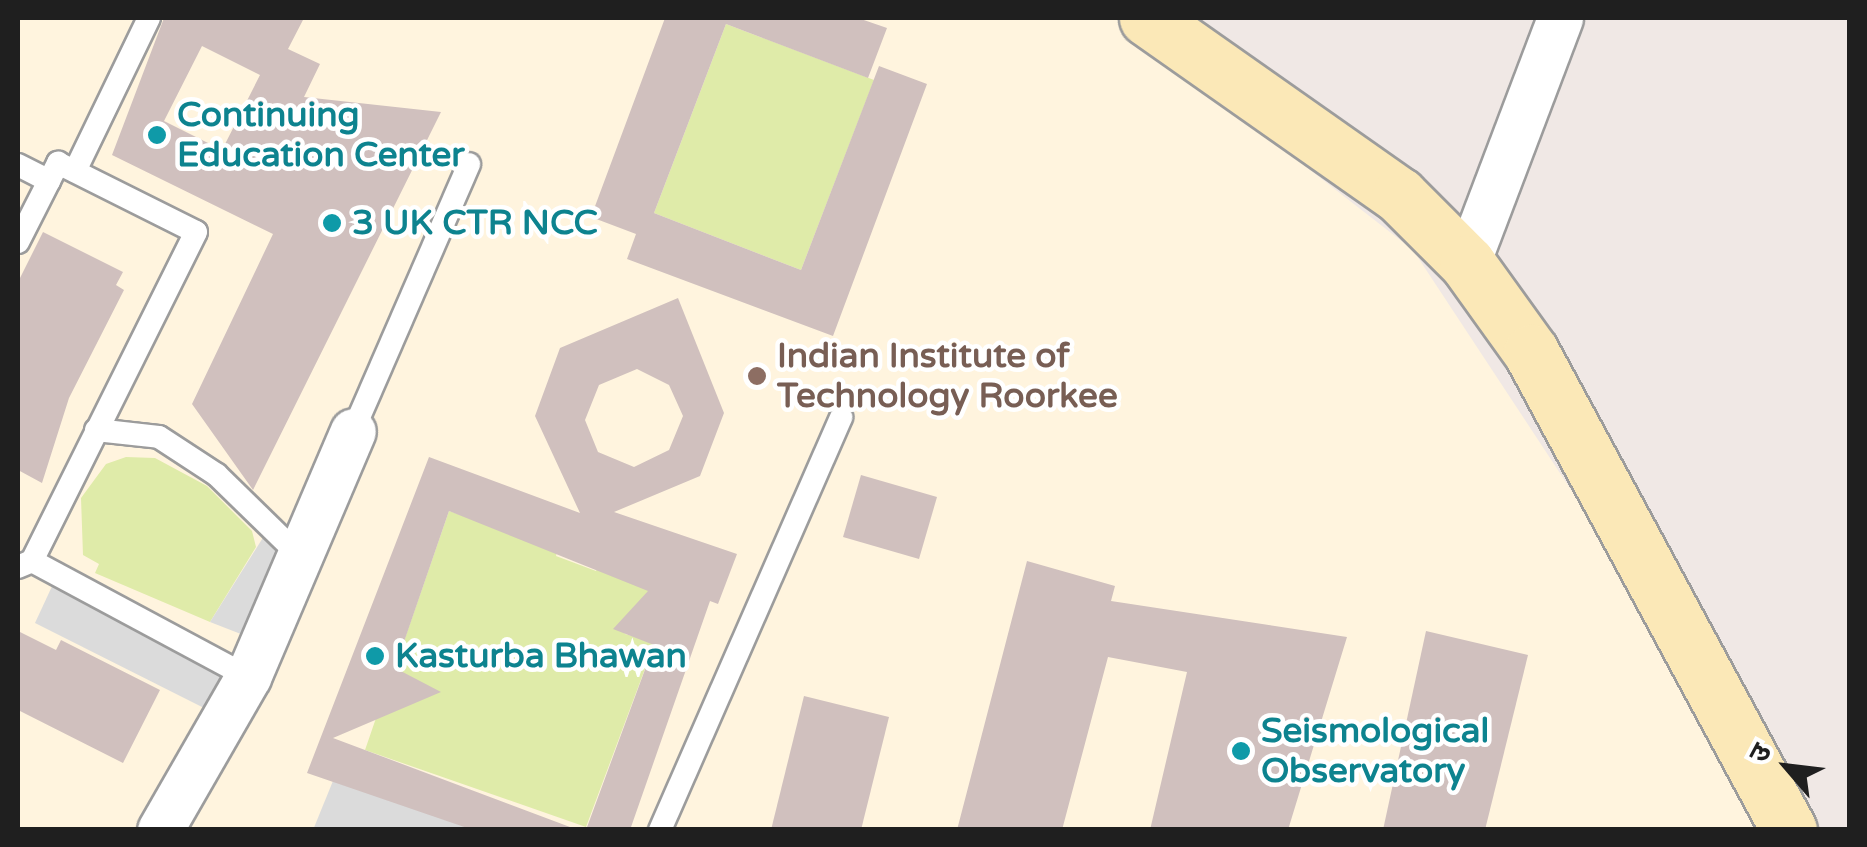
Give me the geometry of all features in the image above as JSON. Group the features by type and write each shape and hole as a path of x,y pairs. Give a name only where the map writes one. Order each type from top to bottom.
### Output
{"street":[{"path":"1147,18 1400,195 1467,263 1531,352 1789,830"},
{"path":"1467,263 1560,18"},
{"path":"160,830 248,677 353,431"}],"lane":[{"path":"75,171 148,18"},
{"path":"18,242 58,163 196,232 24,564 248,677"},
{"path":"353,431 469,164"},
{"path":"18,165 50,181"},
{"path":"660,830 841,417"},
{"path":"96,430 158,437 218,476 299,556"}],"shaded area":[{"name":"Indian Institute of Technology Roorkee","path":"18,18 1115,18 1413,250 1579,502 1758,829 18,829"},
{"path":"269,528 291,548 246,636 210,622"},
{"path":"54,582 226,674 206,709 35,623"},
{"path":"335,776 484,830 313,830"}],"green space":[{"path":"726,24 874,80 801,270 654,213"},
{"path":"126,457 155,458 207,486 252,531 256,547 210,622 95,573 99,564 83,555 81,498 106,464"},
{"path":"449,511 558,547 556,556 596,571 601,561 671,588 620,622 625,634 655,642 586,827 365,750 385,692 414,703 425,695 394,670"}],"building":[{"path":"164,18 304,18 288,49 320,64 304,97 441,112 253,490 192,404 273,234 112,155","holes":["202,46 260,75 222,150 164,121"]},
{"path":"665,18 858,18 887,28 868,78 726,24 654,213 801,270 879,66 927,84 833,336 627,259 636,234 591,217"},
{"path":"43,232 123,272 116,285 124,290 69,398 42,483 18,470 18,282"},
{"name":"Kasturba Bhawan","path":"678,298 724,413 700,476 614,512 737,554 718,604 710,601 630,830 586,830 654,645 613,629 648,591 449,511 395,668 441,692 333,738 578,830 473,830 307,773 429,457 580,513 535,416 560,348","holes":["637,369 669,385 683,416 669,450 634,467 598,452 585,420 599,385"]},
{"path":"861,475 937,497 919,559 843,537"},
{"path":"1027,561 1115,586 1111,601 1347,637 1288,830 1150,830 1187,672 1108,657 1062,830 957,830"},
{"path":"18,631 56,650 61,640 160,690 123,763 18,710"},
{"path":"1426,631 1528,655 1485,830 1383,830"},
{"path":"804,696 889,717 861,830 771,830"}],"place":[{"name":"Continuing Education Center","path":"157,135"},
{"name":"3 UK CTR NCC","path":"332,223"},
{"name":"Indian Institute of Technology Roorkee","path":"757,376"},
{"name":"Kasturba Bhawan","path":"375,656"},
{"name":"Seismological Observatory","path":"1241,751"}]}
